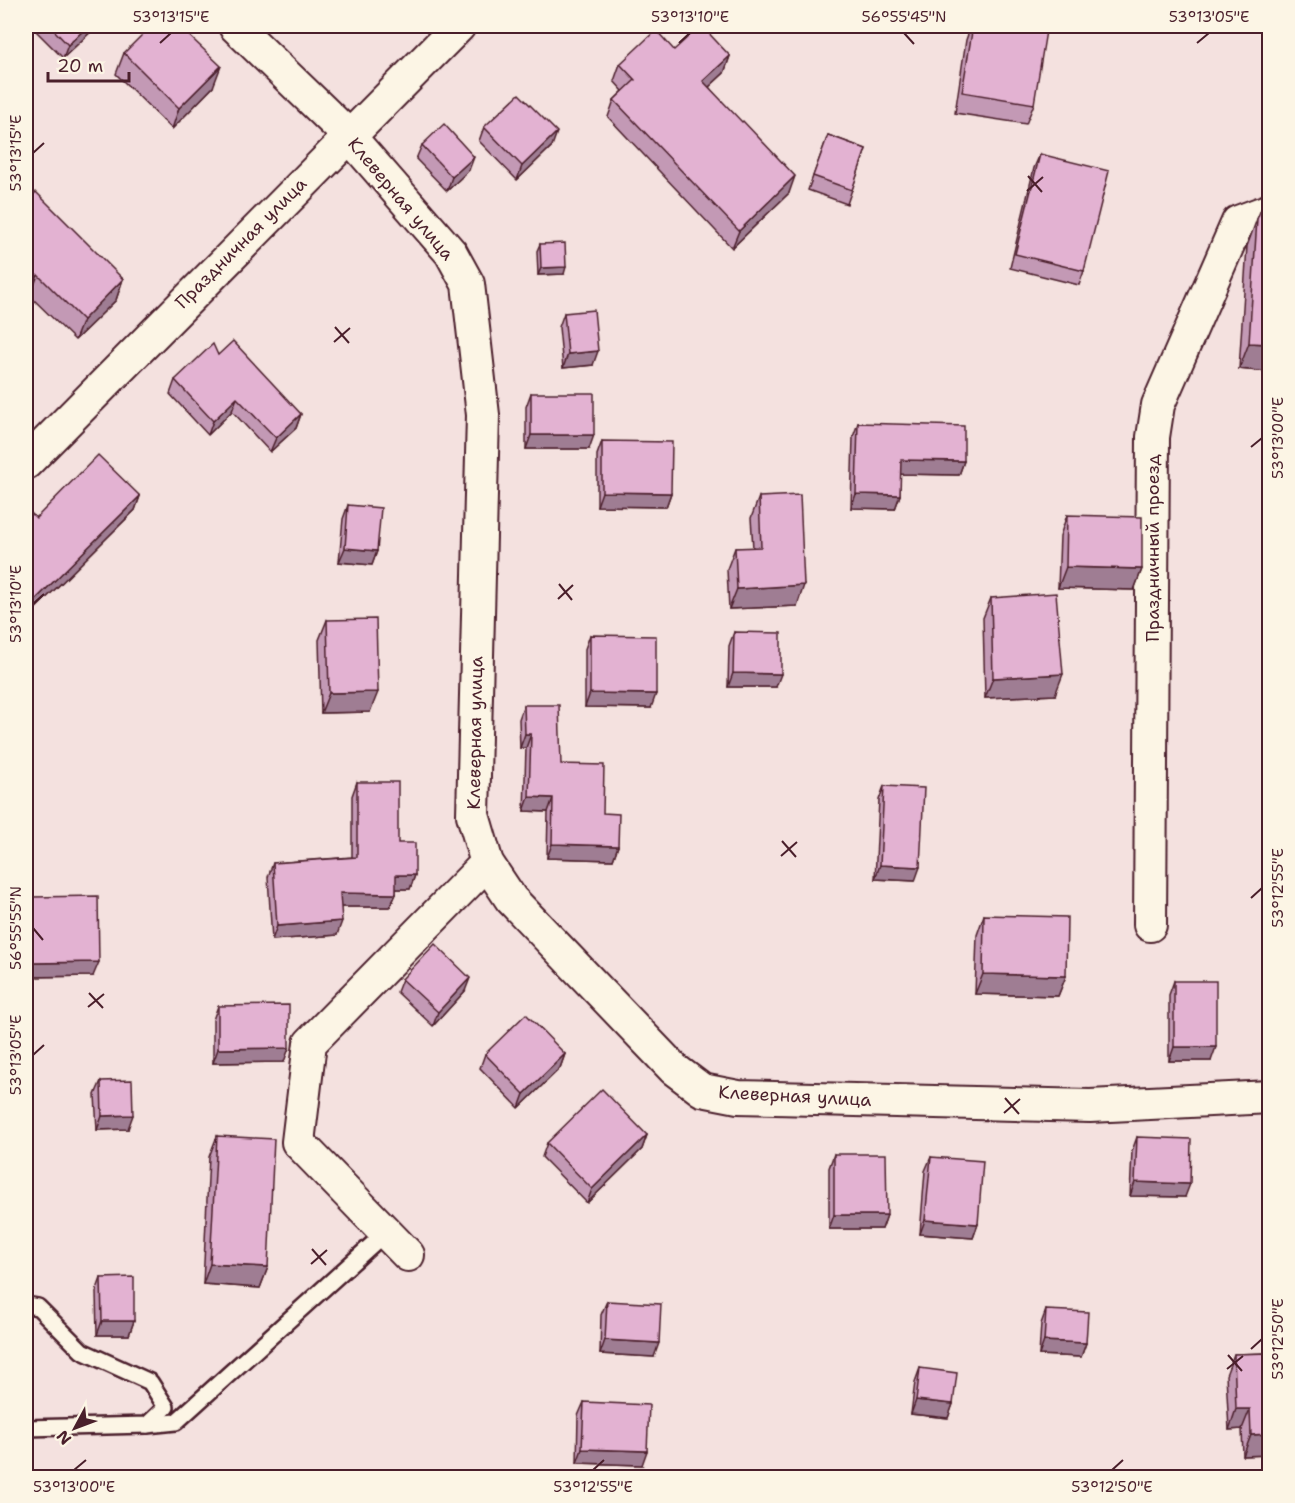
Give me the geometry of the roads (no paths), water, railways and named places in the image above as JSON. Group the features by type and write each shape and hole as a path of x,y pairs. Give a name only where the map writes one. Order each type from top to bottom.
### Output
{"street":[{"name":"Клеверная улица","path":"235,26 348,135 451,253 468,284 483,415 473,815 487,863 511,899 674,1069 702,1090 738,1097 1090,1106 1269,1097"},
{"name":"Праздничная улица","path":"26,463 348,135 459,26"},
{"name":"Праздничный проезд","path":"1150,925 1153,437 1158,405 1238,222 1269,210"},
{"path":"408,1255 298,1142 310,1042 487,863"}],"lane":[{"path":"26,1428 147,1425 176,1422 386,1232"},
{"path":"26,1305 38,1307 82,1352 150,1382 166,1407 147,1425"}]}
